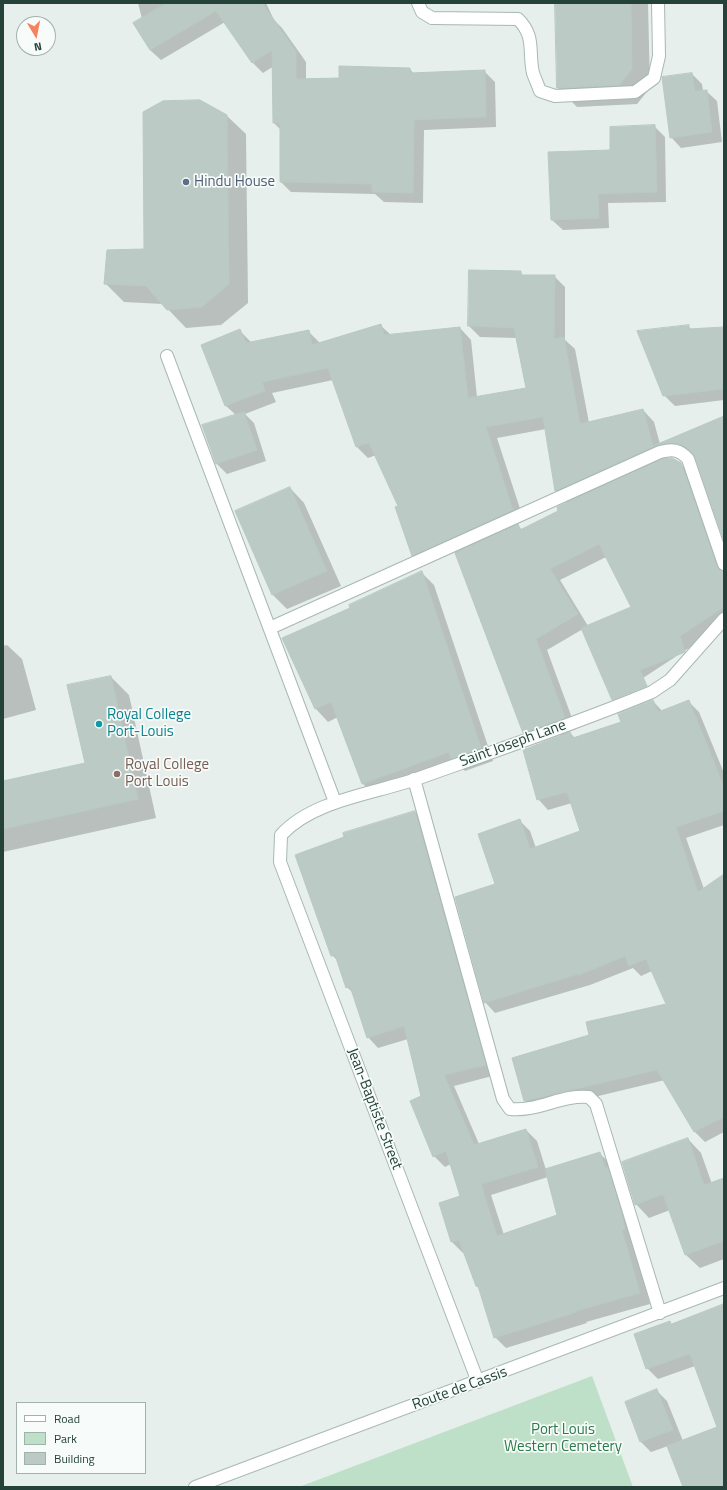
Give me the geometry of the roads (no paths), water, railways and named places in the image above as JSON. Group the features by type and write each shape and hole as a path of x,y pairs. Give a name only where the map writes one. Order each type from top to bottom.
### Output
{"street":[{"path":"418,3 422,12 432,18 518,19 527,27 531,40 533,72 540,91 555,96 635,92 654,78 659,56 658,3"},
{"path":"167,356 335,802"},
{"path":"270,628 653,455 670,450 677,450 688,459 724,564"},
{"name":"Saint Joseph Lane","path":"281,835 290,825 335,802 414,779 652,692 670,680 724,619"},
{"path":"414,779 503,1099 510,1109 524,1110 576,1096 589,1097 596,1104 660,1313"},
{"name":"Jean-Baptiste Street","path":"281,835 280,862 478,1382"},
{"name":"Route de Cassis","path":"195,1487 478,1382 724,1288"}],"place":[{"name":"Hindu House","path":"186,182"},
{"name":"Royal College Port-Louis","path":"99,724"},
{"name":"Royal College Port Louis","path":"117,774"}],"park label":[{"name":"Port Louis Western Cemetery","path":"563,1438"}]}
